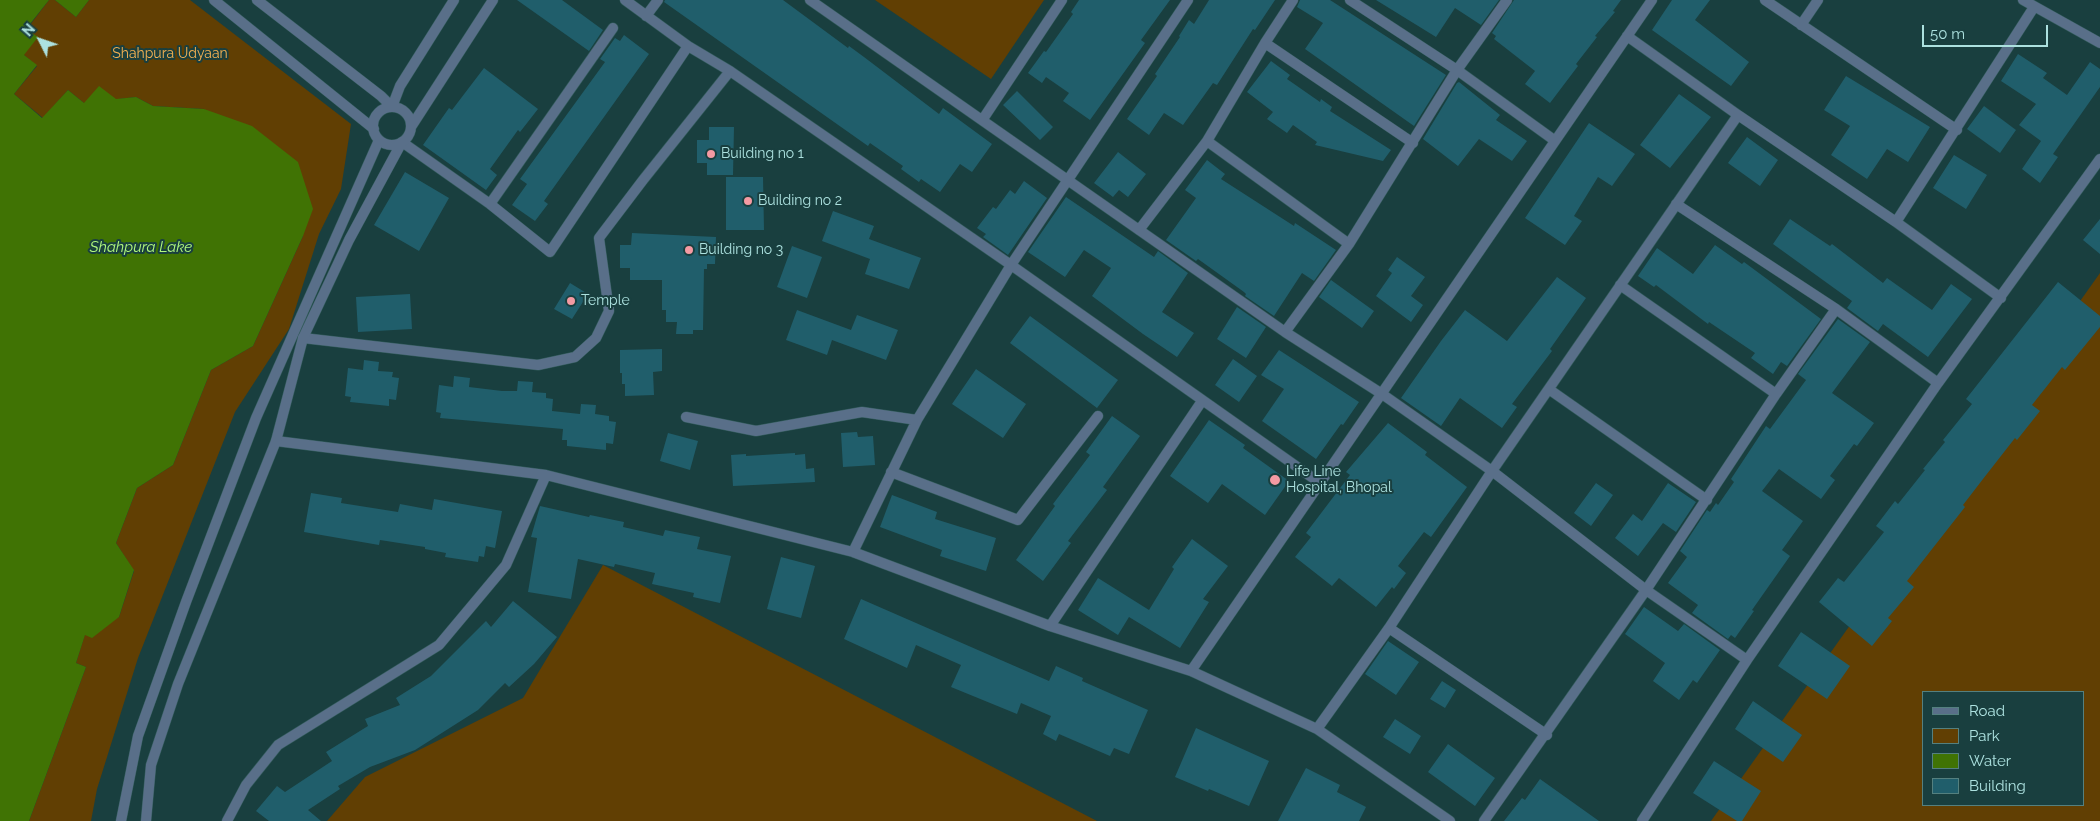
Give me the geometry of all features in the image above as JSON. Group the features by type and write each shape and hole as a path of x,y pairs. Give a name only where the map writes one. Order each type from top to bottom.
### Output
{"street":[{"path":"214,0 374,129"},
{"path":"146,821 150,765 172,702 276,441 303,338 349,240 402,142 410,133 411,127 410,121 403,111 392,108 381,96 257,0"},
{"path":"392,108 400,86 454,0"},
{"path":"411,127 492,0"},
{"path":"625,0 688,46 730,71 1011,265 1320,483"},
{"path":"646,16 658,0"},
{"path":"810,0 983,119 1068,181 1285,332 1382,394 1492,471 1646,590 1747,660"},
{"path":"983,119 1062,0"},
{"path":"853,552 917,420 1011,265 1188,0"},
{"path":"1140,230 1207,141 1265,43 1293,0"},
{"path":"1350,0 1457,70 1554,140"},
{"path":"1285,332 1349,244 1457,70 1507,0"},
{"path":"1191,671 1652,0"},
{"path":"1765,0 1957,130"},
{"path":"1801,25 1818,0"},
{"path":"2023,0 2100,44"},
{"path":"1896,222 1957,130 2034,7"},
{"path":"490,204 613,28"},
{"path":"1627,36 1738,116 1896,222 2001,298"},
{"path":"1265,43 1413,143"},
{"path":"392,108 380,112 374,122 374,129 379,140 390,145 402,142 490,204 550,252 688,46"},
{"path":"303,338 538,364 575,357 596,338 608,311 600,238 643,180 730,71"},
{"path":"1317,729 1389,628 1492,471 1550,390 1620,285 1738,116"},
{"path":"121,821 138,736 186,602 256,418 379,140"},
{"path":"1207,141 1349,244"},
{"path":"1642,821 1747,660 1938,383 2100,159"},
{"path":"1676,204 1836,309 1938,383"},
{"path":"1620,285 1776,394"},
{"path":"1484,821 1547,735 1707,500 1776,394 1836,309"},
{"path":"1550,390 1707,500"},
{"path":"1050,626 1202,401"},
{"path":"686,417 756,431 862,412 917,420"},
{"path":"892,472 1018,520 1098,416"},
{"path":"276,441 546,475 853,552 1050,626 1191,671 1317,729 1450,821"},
{"path":"227,821 246,784 278,745 439,645 506,565 546,475"},
{"path":"1389,628 1547,735"}],"green space":[{"name":"Shahpura Udyaan","path":"49,0 55,0 76,17 89,0 190,0 351,124 341,189 319,234 289,329 235,412 138,658 97,789 91,821 29,821 86,667 76,663 85,634 119,617 134,571 116,543 137,488 173,465 211,370 253,346 303,236 204,109 153,106 136,97 84,103 68,90 43,118 14,94 37,66 24,55 26,30"},
{"path":"875,0 1044,0 991,79"},
{"path":"2100,273 2100,821 1711,821"},
{"path":"603,565 1097,821 327,821 365,777 523,698"}],"water":[{"name":"Shahpura Lake","path":"0,0 49,0 26,29 38,37 24,55 37,65 14,94 42,118 68,90 84,103 99,86 116,99 136,97 153,106 204,109 252,126 298,162 313,209 303,236 253,346 211,370 173,465 137,488 116,543 134,570 119,617 92,638 85,635 76,663 86,667 29,821 0,821"},
{"path":"55,0 89,0 76,17"}],"building":[{"path":"517,0 562,0 603,30 589,51"},
{"path":"665,0 783,0 848,48 849,46 939,114 943,108 992,144 972,172 960,164 940,192 921,179 919,182 901,169 903,166 870,143 868,146 664,2"},
{"path":"1079,0 1170,0 1141,40 1145,43 1090,120 1063,101 1069,93 1046,77 1042,83 1028,73 1044,51 1046,52 1073,14 1071,12"},
{"path":"1209,0 1275,0 1255,30 1253,29 1217,85 1213,83 1183,125 1164,113 1149,135 1127,119 1157,76 1155,74 1189,20 1194,24"},
{"path":"1300,0 1330,0 1446,75 1414,126 1305,49 1323,23 1297,7"},
{"path":"1376,0 1499,0 1481,25 1455,8 1436,37"},
{"path":"1514,0 1621,0 1613,11 1615,12 1595,36 1597,37 1576,64 1578,66 1550,103 1525,84 1535,71 1494,39 1496,36 1492,33"},
{"path":"1672,0 1710,0 1695,20 1749,62 1731,86 1652,30"},
{"path":"624,35 649,54 544,201 548,204 535,221 512,205 527,184 520,179 605,62 600,59 615,38 620,41"},
{"path":"2018,54 2047,73 2043,78 2067,95 2090,62 2100,69 2100,87 2053,154 2058,157 2040,183 2022,169 2041,141 2019,125 2036,104 2001,81"},
{"path":"1271,61 1290,75 1287,79 1320,102 1321,99 1332,107 1330,111 1391,150 1383,161 1315,145 1317,142 1293,125 1287,133 1267,119 1273,112 1247,92"},
{"path":"484,68 538,109 520,132 518,130 490,169 497,175 486,190 423,145 449,108 452,110"},
{"path":"1846,76 1930,127 1908,162 1887,149 1867,179 1831,155 1850,126 1824,110"},
{"path":"1459,82 1500,115 1496,120 1527,141 1512,161 1479,139 1458,166 1423,139"},
{"path":"1017,91 1053,127 1040,140 1003,105"},
{"path":"1679,94 1711,117 1670,168 1640,145"},
{"path":"1984,106 2016,130 2000,153 1967,129"},
{"path":"1589,123 1635,154 1612,186 1598,177 1574,216 1582,221 1565,245 1525,218"},
{"name":"Building no 1","path":"709,127 734,127 733,175 707,175 707,163 697,163 697,140 709,140"},
{"path":"1747,137 1778,160 1760,186 1728,163"},
{"path":"1118,152 1146,174 1128,197 1119,190 1113,197 1094,183"},
{"path":"1954,155 1987,175 1966,209 1933,188"},
{"path":"1207,160 1225,174 1221,179 1294,226 1295,223 1336,250 1314,281 1302,273 1274,316 1198,259 1196,261 1166,240 1196,198 1185,190"},
{"path":"405,172 449,198 419,251 374,225"},
{"name":"Building no 2","path":"726,177 763,177 764,230 726,230"},
{"path":"1024,181 1047,198 1008,255 983,237 986,234 977,228 993,207 996,209 1010,190 1015,194"},
{"path":"1066,197 1154,257 1158,251 1188,273 1162,312 1194,333 1177,357 1092,296 1111,268 1084,250 1065,277 1028,252"},
{"path":"833,211 874,226 869,239 921,258 909,289 865,274 870,259 822,241"},
{"path":"1790,219 1830,246 1832,244 1883,283 1887,278 1932,310 1951,284 1972,299 1928,357 1883,324 1878,331 1847,308 1852,301 1773,244"},
{"path":"2100,219 2100,254 2083,240"},
{"path":"632,233 716,237 715,264 707,264 707,269 704,269 703,330 693,330 693,334 676,334 677,322 666,322 666,310 662,310 662,280 630,280 630,268 620,268 620,245 631,245"},
{"path":"1715,245 1742,264 1744,262 1821,319 1787,366 1781,362 1773,374 1751,358 1755,353 1709,322 1708,324 1656,285 1654,287 1638,276 1657,248 1693,274"},
{"path":"792,246 822,257 807,298 777,287"},
{"path":"1397,257 1425,277 1411,296 1423,305 1411,322 1376,296 1392,273 1388,270"},
{"path":"1557,277 1586,298 1550,349 1552,351 1512,404 1517,407 1502,428 1460,398 1441,426 1401,398 1465,310 1507,341"},
{"path":"1331,280 1374,311 1362,328 1319,297"},
{"path":"2058,282 2100,316 2100,327 2065,370 2062,367 2032,405 2040,411 2017,440 2015,438 1963,505 1965,507 1907,581 1914,587 1888,618 1892,621 1872,646 1819,602 1838,578 1844,582 1884,532 1876,526 1895,501 1898,504 1925,470 1923,469 1945,442 1943,440 1972,404 1966,399"},
{"name":"Temple","path":"570,283 588,294 572,319 554,309"},
{"path":"410,294 412,329 358,332 356,297"},
{"path":"1237,307 1266,327 1246,358 1217,339"},
{"path":"797,310 851,330 857,315 898,330 886,360 832,340 827,355 786,340"},
{"path":"1030,316 1118,380 1097,408 1010,343"},
{"path":"1838,319 1870,342 1832,393 1874,423 1857,446 1854,444 1830,476 1835,480 1821,499 1779,469 1762,491 1803,521 1782,550 1790,556 1735,638 1731,635 1728,639 1692,613 1698,605 1668,583 1687,557 1680,551 1707,510 1710,512 1716,503 1718,505 1734,482 1731,479 1766,426 1770,429 1806,380 1798,374"},
{"path":"662,349 662,371 653,372 654,395 625,396 625,384 622,384 622,373 620,373 620,350"},
{"path":"1279,350 1359,402 1316,459 1262,421 1284,389 1261,375"},
{"path":"1233,359 1257,376 1239,402 1215,385"},
{"path":"364,360 379,362 378,371 393,372 392,377 399,378 396,400 389,399 389,406 350,402 351,397 345,396 348,368 363,370"},
{"path":"976,369 1026,404 1003,438 952,404"},
{"path":"454,376 470,378 469,387 502,391 517,391 518,381 533,382 532,392 546,393 546,398 553,399 552,411 580,414 581,404 596,405 595,414 609,416 609,421 616,422 613,444 606,443 606,450 567,446 567,440 562,440 563,429 440,418 441,413 436,412 439,385 453,387"},
{"path":"1112,416 1140,436 1103,487 1107,490 1068,541 1071,543 1043,581 1016,560 1055,506 1053,504 1090,455 1086,452"},
{"path":"1209,420 1245,445 1243,448 1289,481 1265,515 1222,484 1208,503 1170,476"},
{"path":"1388,423 1427,452 1425,455 1467,487 1431,537 1424,532 1398,566 1406,573 1394,589 1392,587 1376,607 1339,578 1332,586 1295,557 1311,537 1306,533 1350,475 1346,472"},
{"path":"857,432 858,437 873,436 875,465 843,467 841,433"},
{"path":"668,433 698,441 690,470 660,461"},
{"path":"795,453 795,455 805,454 806,469 814,468 815,482 733,486 731,455"},
{"path":"1596,483 1613,495 1591,526 1574,513"},
{"path":"1668,483 1696,502 1676,532 1663,523 1638,556 1615,538 1633,514 1642,521"},
{"path":"311,493 342,498 341,503 398,512 400,504 432,510 434,499 502,511 495,548 486,546 484,557 479,556 478,562 445,557 446,553 425,549 425,547 380,540 379,545 304,532"},
{"path":"892,495 937,512 935,519 996,538 986,571 940,556 942,550 880,527"},
{"path":"540,506 589,517 590,515 624,522 623,527 663,536 665,530 700,537 697,549 731,556 720,603 693,597 694,593 652,584 655,573 615,564 614,567 578,559 571,599 528,592 537,538 531,537"},
{"path":"1192,539 1228,566 1203,599 1209,602 1180,648 1129,617 1118,635 1078,610 1098,578 1149,610 1174,569 1172,567"},
{"path":"781,557 815,566 801,618 767,609"},
{"path":"861,599 1049,681 1056,666 1083,678 1082,681 1148,710 1129,754 1114,748 1110,756 1059,734 1056,741 1043,734 1051,716 1021,703 1017,714 951,687 961,665 916,645 907,668 844,639"},
{"path":"513,601 557,637 534,664 509,687 505,683 478,710 415,750 370,767 338,786 340,789 308,810 321,821 269,821 256,811 277,786 285,792 332,761 326,752 368,726 365,719 400,705 396,698 431,676 486,621 491,627"},
{"path":"1644,607 1678,631 1684,624 1720,650 1697,683 1693,680 1679,700 1653,681 1665,663 1625,634"},
{"path":"1801,632 1850,666 1827,699 1778,666"},
{"path":"1388,641 1419,662 1396,695 1365,674"},
{"path":"1442,681 1456,690 1445,708 1430,699"},
{"path":"1753,701 1802,735 1783,762 1735,729"},
{"path":"1395,719 1421,736 1410,754 1383,737"},
{"path":"1196,728 1269,761 1249,806 1175,777"},
{"path":"1448,744 1495,778 1475,806 1428,772"},
{"path":"1714,761 1761,791 1742,821 1737,821 1693,793"},
{"path":"1306,768 1340,785 1337,792 1366,807 1359,821 1278,821"},
{"path":"1540,779 1599,821 1504,821 1522,798 1525,800"}],"place":[{"name":"Building no 1","path":"711,154"},
{"name":"Building no 2","path":"748,201"},
{"name":"Building no 3","path":"689,250"},
{"name":"Temple","path":"571,301"},
{"name":"Life Line Hospital, Bhopal","path":"1275,480"}]}
